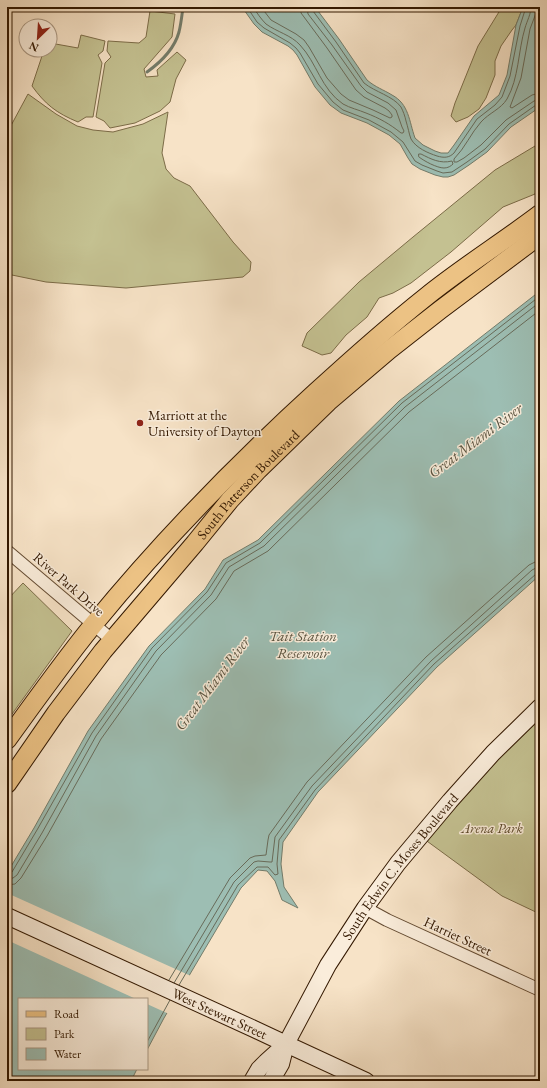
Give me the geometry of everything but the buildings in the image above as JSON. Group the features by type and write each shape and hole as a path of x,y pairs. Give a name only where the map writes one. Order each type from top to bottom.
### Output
{"main road":[{"name":"South Patterson Boulevard","path":"7,740 39,695 93,625 165,541 268,436 377,337 427,296 467,265 540,214"},
{"name":"South Patterson Boulevard","path":"7,784 56,713 112,640 195,544 230,500 264,464 328,402 389,350 540,235"},
{"name":"South Edwin C. Moses Boulevard","path":"271,1081 281,1064 286,1044 328,966 365,908 398,863 450,801 493,753 540,707"},
{"name":"West Stewart Street","path":"7,916 366,1081"},
{"name":"South Edwin C. Moses Boulevard","path":"252,1081 259,1069 286,1044"}],"street":[{"name":"River Park Drive","path":"7,551 112,640"},
{"name":"Harriet Street","path":"365,908 387,920 540,990"}],"green space":[{"path":"502,7 523,7 516,25 501,46 495,61 495,75 486,98 479,109 468,117 456,122 451,116 455,103 478,46"},
{"path":"150,11 175,14 172,37 144,69 146,77 158,76 157,70 177,52 186,60 176,79 170,102 160,111 135,123 110,128 104,121 96,117 105,63 111,57 107,51 108,41 139,43 146,37"},
{"path":"81,35 105,41 103,51 98,55 102,63 93,117 86,117 78,122 63,115 52,107 32,86 41,58 58,58 58,44 78,48"},
{"path":"28,94 56,114 77,126 93,130 113,132 143,124 168,112 162,153 166,169 174,178 190,186 233,242 251,262 250,271 243,277 126,288 46,282 7,274 7,133"},
{"path":"540,143 540,186 535,194 503,207 451,252 411,283 393,293 379,298 367,317 346,335 331,353 322,355 302,346 307,333 359,282 495,170"},
{"path":"23,583 72,631 7,721 7,600"},
{"name":"Arena Park","path":"540,707 540,914 502,896 420,836"}],"water":[{"path":"242,7 315,7 367,80 402,103 408,114 415,138 423,145 435,151 448,153 474,116 499,95 507,75 516,25 523,7 540,7 540,107 511,127 487,152 454,175 443,177 435,175 412,164 400,144 389,135 367,123 341,113 330,105 315,87 293,50 262,32 254,24"},
{"name":"Tait Station Reservoir","path":"540,291 540,575 437,667 318,792 283,842 281,864 284,887 298,908 282,900 275,881 267,871 258,870 241,888 164,1018 148,1048 148,998 18,998 18,1070 136,1070 131,1081 7,1081 7,873 88,731 149,646 205,589 223,560 258,540 399,401"}],"pier":[{"path":"7,893 191,976 169,1014 148,1004 148,998 134,998 7,940"}],"waterway":[{"path":"147,72 162,60 174,44 179,32 183,7"}],"place":[{"name":"Marriott at the University of Dayton","path":"140,423"}],"water label":[{"name":"Great Miami River","path":"475,440"},
{"name":"Great Miami River","path":"212,683"}]}
